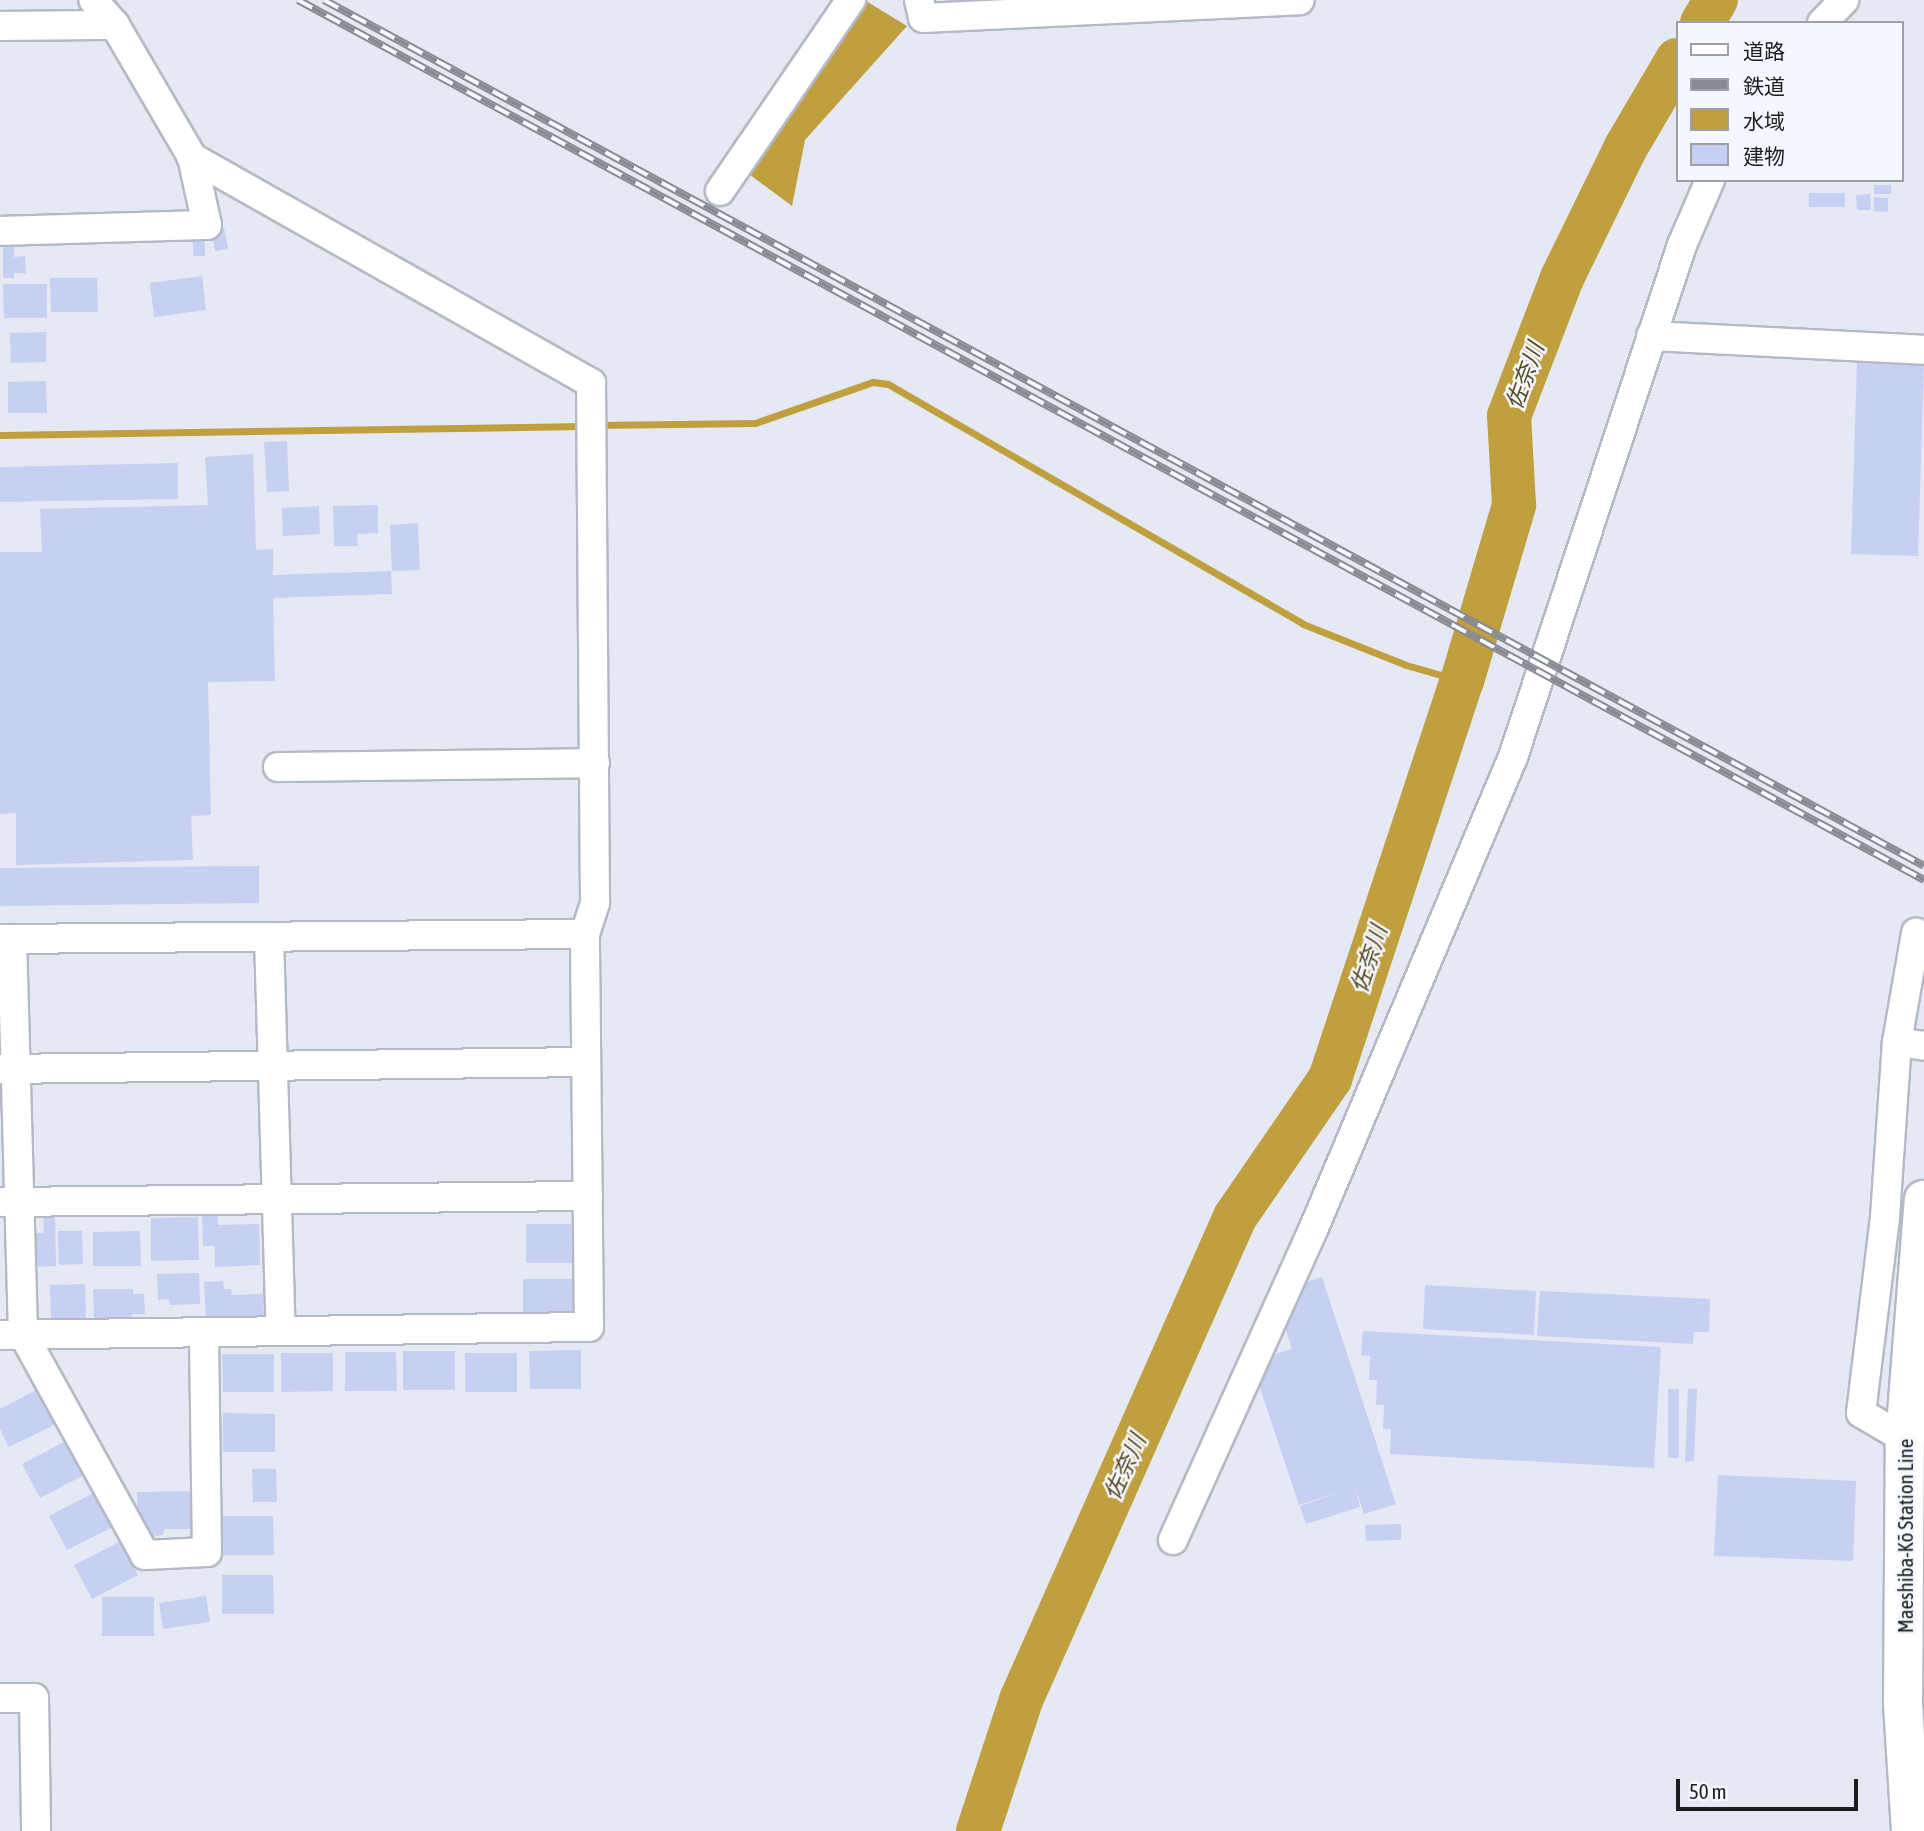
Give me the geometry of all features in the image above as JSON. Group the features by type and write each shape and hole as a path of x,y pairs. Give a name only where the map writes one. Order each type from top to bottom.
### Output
{"main road":[{"name":"Maeshiba-Kō Station Line","path":"1911,1831 1903,1703 1914,1572 1905,1439 1924,1200"}],"street":[{"path":"0,231 207,225 192,157 115,25 93,0"},
{"path":"720,191 851,0"},
{"path":"919,0 923,18 1203,2 1300,0"},
{"path":"1824,21 1844,0"},
{"path":"0,26 115,25"},
{"path":"12,1335 589,1327 585,934 596,903 591,383 192,157"},
{"path":"1173,1539 1313,1230 1513,757 1682,245 1709,182"},
{"path":"1651,336 1924,350"},
{"path":"278,767 595,763"},
{"path":"1905,1439 1861,1413 1910,1044 1916,933"},
{"path":"204,1332 207,1552 145,1555 12,1335 6,939 585,934"},
{"path":"269,937 281,1331"},
{"path":"8,1069 586,1062"},
{"path":"10,1202 588,1196"},
{"path":"0,1698 34,1698 36,1831"}],"water":[{"path":"866,1 907,26 805,140 792,206 749,174"}],"building":[{"path":"1874,185 1891,185 1891,194 1874,194"},
{"path":"1809,193 1845,193 1845,207 1809,207"},
{"path":"1870,194 1871,210 1857,210 1856,195"},
{"path":"1874,197 1888,198 1888,212 1874,211"},
{"path":"224,228 228,249 215,251 211,230"},
{"path":"193,239 205,239 205,256 193,256"},
{"path":"3,244 14,244 14,257 25,256 26,273 14,273 14,278 3,278"},
{"path":"202,276 206,310 154,317 150,283"},
{"path":"50,278 97,278 98,312 51,312"},
{"path":"3,284 47,284 47,318 4,318"},
{"path":"46,332 46,362 11,363 10,333"},
{"path":"1857,363 1924,365 1918,556 1851,554"},
{"path":"46,381 47,413 8,413 8,382"},
{"path":"287,441 289,491 267,492 264,442"},
{"path":"253,454 256,550 273,549 273,575 391,571 392,594 273,598 275,681 208,682 211,815 191,816 193,860 16,865 16,813 0,814 0,552 42,552 40,509 208,505 205,457"},
{"path":"178,463 178,499 0,502 0,467"},
{"path":"378,505 378,533 357,534 358,546 334,546 333,506"},
{"path":"319,506 320,534 283,536 282,508"},
{"path":"418,523 420,570 392,571 390,525"},
{"path":"259,866 259,903 0,906 0,868"},
{"path":"218,1211 218,1225 259,1224 260,1265 215,1267 215,1246 203,1246 202,1212"},
{"path":"43,1214 55,1214 56,1266 29,1267 29,1233 44,1233"},
{"path":"198,1217 199,1260 151,1261 151,1218"},
{"path":"526,1224 578,1224 578,1263 526,1263"},
{"path":"58,1231 82,1231 83,1264 59,1265"},
{"path":"140,1231 141,1266 93,1266 93,1232"},
{"path":"199,1273 200,1304 170,1305 169,1299 158,1300 157,1274"},
{"path":"1322,1277 1396,1504 1364,1514 1355,1487 1360,1507 1306,1524 1300,1506 1345,1490 1299,1505 1256,1376 1265,1357 1292,1349 1283,1322 1300,1284"},
{"path":"523,1279 575,1279 575,1318 523,1317"},
{"path":"223,1281 224,1289 231,1289 232,1295 263,1294 264,1318 206,1320 204,1282"},
{"path":"85,1284 86,1320 51,1320 50,1285"},
{"path":"1425,1285 1536,1291 1534,1335 1423,1329"},
{"path":"93,1289 133,1289 133,1294 144,1294 145,1314 132,1314 132,1319 94,1320"},
{"path":"1540,1291 1710,1299 1709,1332 1694,1332 1693,1344 1537,1336"},
{"path":"1363,1331 1661,1347 1654,1468 1390,1454 1391,1429 1383,1429 1384,1405 1376,1405 1377,1380 1369,1380 1370,1356 1361,1355"},
{"path":"581,1350 581,1389 530,1389 529,1351"},
{"path":"403,1351 455,1351 455,1390 403,1390"},
{"path":"345,1352 396,1352 397,1391 345,1391"},
{"path":"281,1353 333,1353 333,1391 281,1392"},
{"path":"465,1353 517,1353 517,1392 465,1392"},
{"path":"222,1354 274,1354 274,1392 223,1392"},
{"path":"38,1389 56,1424 9,1447 0,1429 0,1409"},
{"path":"1668,1389 1679,1389 1679,1458 1668,1458"},
{"path":"1688,1389 1697,1389 1694,1461 1685,1462"},
{"path":"223,1413 275,1414 275,1452 223,1452"},
{"path":"68,1440 86,1474 40,1498 22,1464"},
{"path":"252,1469 276,1469 277,1502 253,1502"},
{"path":"1718,1475 1856,1481 1853,1561 1714,1556"},
{"path":"197,1491 197,1529 165,1529 162,1535 155,1536 149,1533 146,1525 137,1525 137,1492"},
{"path":"95,1492 113,1527 67,1550 49,1516"},
{"path":"222,1516 273,1516 274,1555 222,1555"},
{"path":"1401,1524 1401,1540 1366,1541 1365,1525"},
{"path":"121,1541 138,1575 92,1599 74,1565"},
{"path":"222,1575 273,1575 274,1614 222,1614"},
{"path":"206,1596 210,1622 163,1629 159,1603"},
{"path":"102,1597 154,1597 154,1636 102,1636"}],"waterway":[{"name":"佐奈川","path":"1703,21 1716,0"},
{"name":"佐奈川","path":"978,1831 1021,1700 1235,1217 1330,1079 1462,681 1514,505 1509,416 1562,278 1626,147 1675,63"},
{"path":"596,425 755,423 873,382 888,384 1303,624 1406,665 1462,681"},
{"path":"0,435 584,426"}],"railway":[{"path":"298,0 1924,880"},
{"path":"324,0 1924,866"}]}
